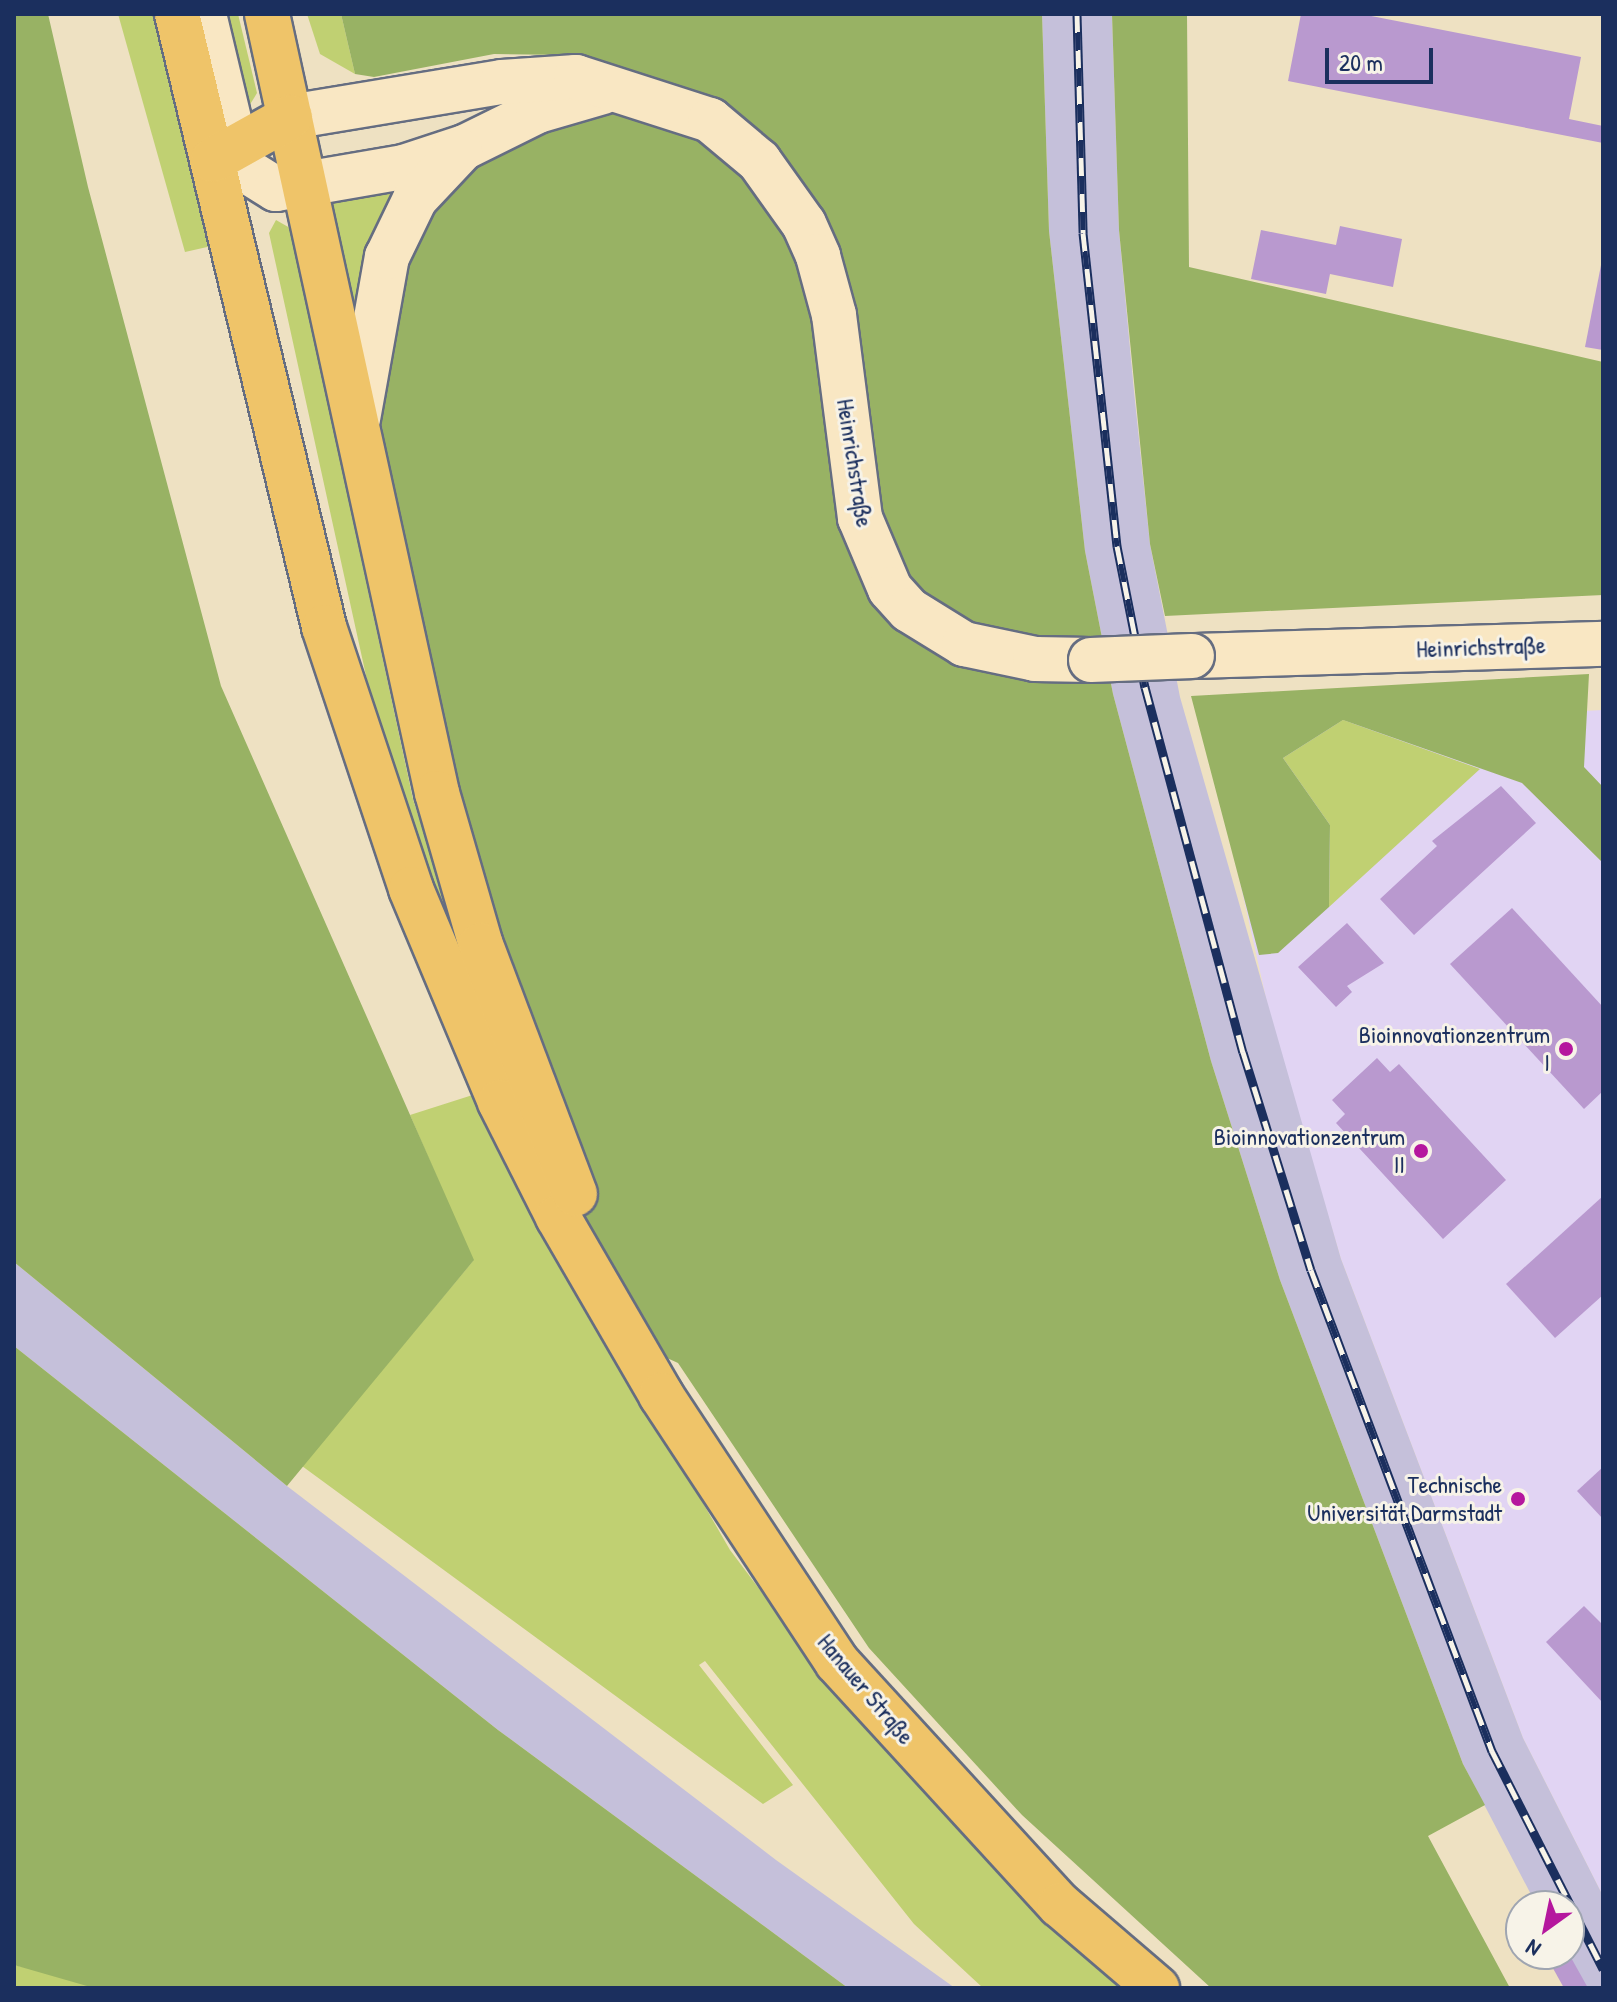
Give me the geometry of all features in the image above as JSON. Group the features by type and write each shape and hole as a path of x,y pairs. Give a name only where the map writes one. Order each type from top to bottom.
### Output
{"main road":[{"path":"177,14 224,152 276,189 368,176 465,147 538,111 581,96 634,93"},
{"path":"204,14 224,152 287,485 370,779 455,1000 500,1102 558,1217 632,1342"},
{"path":"267,14 437,793 481,945 632,1342"},
{"name":"Heinrichstraße","path":"290,117 544,77 576,77 634,93 710,120 737,140 759,161 804,224 829,287 860,518 890,589 909,610 964,644 1035,659 1091,660 1603,644"},
{"path":"224,152 290,117"},
{"path":"361,448 358,402 387,257 415,199 465,147"},
{"name":"Hanauer Straße","path":"632,1342 837,1662 1060,1905 1157,1988"}],"shaded area":[{"path":"1042,14 1112,14 1119,230 1134,391 1150,544 1180,697 1341,1259 1523,1738 1603,1896 1603,1988 1580,1988 1570,1970 1585,1970 1585,1890 1529,1890 1463,1764 1280,1280 1211,1061 1113,694 1085,551 1049,231"},
{"name":"Technische Universität Darmstadt","path":"1603,710 1603,1896 1523,1738 1341,1259 1274,1034 1206,730"},
{"path":"14,1262 287,1486 776,1860 955,1988 848,1988 498,1730 14,1346"}],"green space":[{"path":"14,14 48,14 88,187 221,686 474,1260 287,1486 14,1262"},
{"path":"118,14 162,14 216,245 185,252"},
{"path":"216,14 238,14 257,93 249,106 245,106"},
{"path":"307,14 341,14 355,74 320,54"},
{"path":"341,14 1042,14 1049,231 1085,551 1113,694 1211,1061 1280,1280 1463,1764 1485,1805 1428,1836 1510,1988 1211,1988 1022,1815 869,1648 678,1363 632,1342 536,1093 414,694 377,385 403,262 451,181 511,142 565,126 586,97 642,76 569,55 494,54 374,77 355,74"},
{"path":"1112,14 1187,14 1189,267 1603,362 1603,595 1165,616 1150,544 1119,230"},
{"path":"398,188 367,252 351,315 327,201"},
{"path":"276,220 290,228 413,799 463,956 473,1008 372,703 269,233"},
{"path":"1589,674 1584,767 1603,787 1603,863 1522,783 1343,720 1283,758 1330,825 1329,907 1278,953 1259,955 1191,696"},
{"path":"1343,720 1480,769 1329,907 1330,825 1283,758"},
{"path":"482,1092 620,1359 730,1550 842,1699 986,1860 1123,1988 983,1988 914,1924 705,1661 699,1665 793,1785 763,1804 302,1466 473,1261 410,1115"},
{"path":"14,1346 498,1730 848,1988 94,1988 14,1965"},
{"path":"14,1965 56,1974 94,1988 14,1988"}],"building":[{"path":"1301,14 1361,14 1581,57 1569,119 1603,126 1603,143 1288,81"},
{"path":"1340,226 1402,239 1393,287 1330,274 1326,294 1251,279 1261,230 1336,245"},
{"path":"1603,260 1603,350 1585,347"},
{"path":"1501,786 1536,823 1414,935 1380,899 1437,846 1432,841"},
{"name":"Bioinnovationzentrum I","path":"1512,908 1603,1007 1603,1091 1584,1109 1450,964"},
{"path":"1347,923 1384,963 1347,986 1352,992 1336,1007 1298,967"},
{"name":"Bioinnovationzentrum II","path":"1377,1058 1390,1072 1399,1064 1506,1180 1443,1239 1336,1123 1345,1114 1332,1100"},
{"path":"1603,1196 1603,1295 1555,1338 1506,1284"},
{"path":"1603,1467 1603,1519 1577,1491"},
{"path":"1584,1606 1603,1625 1603,1703 1546,1642"},
{"path":"1554,1970 1578,1970 1588,1988 1564,1988"}],"railway":[{"path":"1077,14 1083,233 1117,546 1145,687 1243,1052 1311,1270 1492,1751 1603,1969"}],"place":[{"name":"Bioinnovationzentrum I","path":"1566,1049"},
{"name":"Bioinnovationzentrum II","path":"1421,1151"},
{"name":"Technische Universität Darmstadt","path":"1518,1499"}]}
